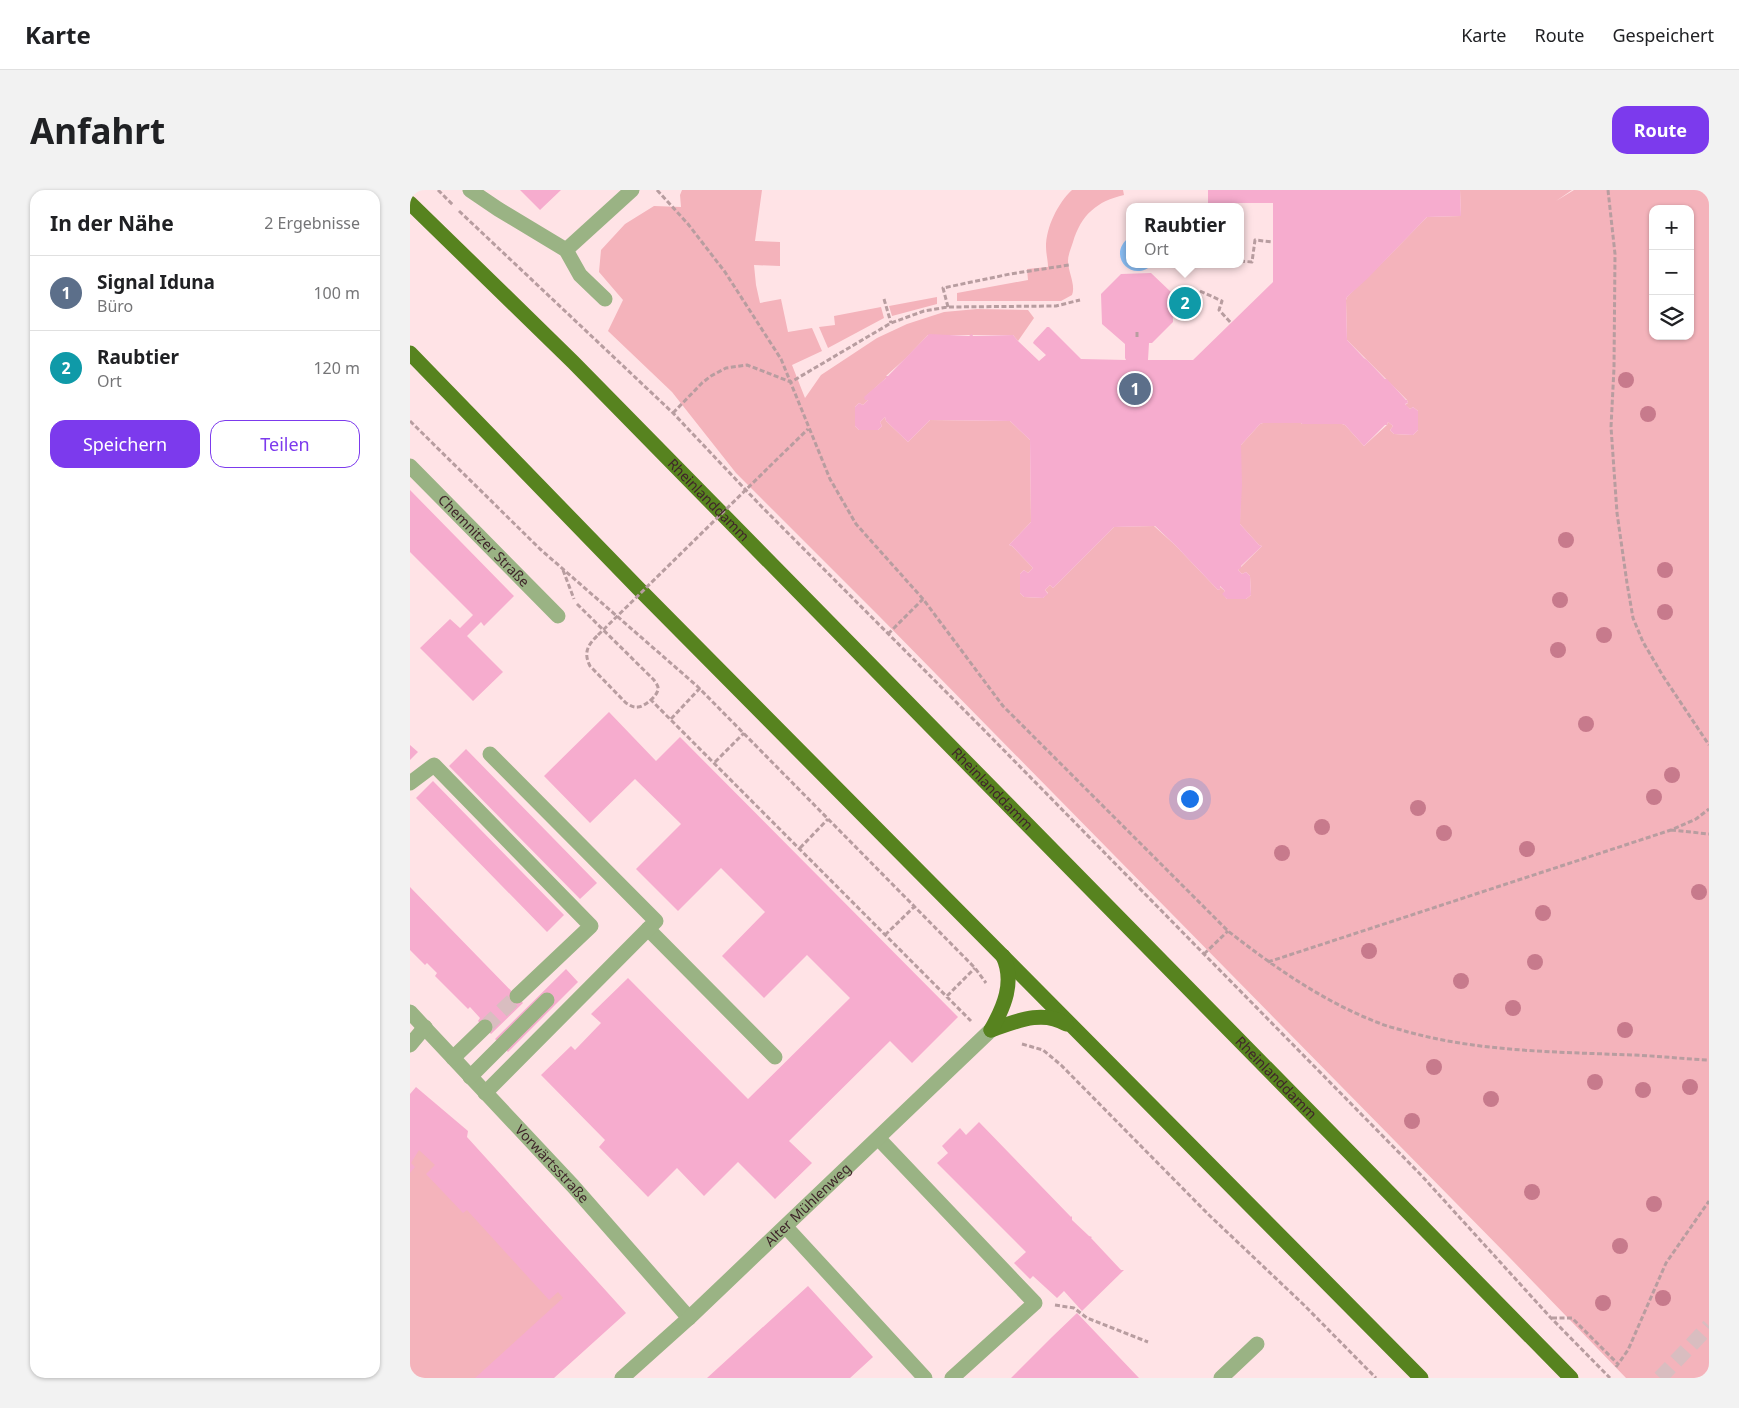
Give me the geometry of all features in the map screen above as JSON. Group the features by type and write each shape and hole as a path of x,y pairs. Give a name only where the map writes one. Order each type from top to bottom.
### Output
{"main road":[{"name":"Rheinlanddamm","path":"410,203 573,362 1571,1378"},
{"path":"410,353 631,581 1421,1378"},
{"path":"991,1030 1003,1010 1008,988 1008,966 1002,955"},
{"path":"991,1030 1022,1020 1044,1016 1061,1020 1074,1029"}],"street":[{"path":"470,190 566,250 580,275 605,299"},
{"path":"566,250 632,190"},
{"name":"Chemnitzer Straße","path":"410,466 558,616"},
{"path":"485,1093 656,921 490,754"},
{"path":"410,783 434,765 591,926 517,996"},
{"path":"648,929 775,1057"},
{"path":"470,1077 546,1000"},
{"name":"Vorwärtsstraße","path":"410,1012 573,1186 689,1318"},
{"path":"410,1045 425,1027"},
{"path":"453,1058 485,1028"},
{"name":"Alter Mühlenweg","path":"622,1378 786,1227 991,1030"},
{"path":"879,1139 1034,1303 952,1378"},
{"path":"786,1227 925,1378"},
{"path":"1221,1378 1257,1344"}],"path":[{"path":"438,190 672,413 761,506 1422,1175 1551,1318 1610,1378"},
{"path":"657,190 688,224 725,272 780,358 830,479 856,524 923,599 1003,706 1228,931 1267,962 1348,1009 1380,1024 1426,1037 1476,1046 1574,1054 1634,1055 1709,1060"},
{"path":"1608,190 1615,254 1614,368 1611,427 1617,513 1626,583 1633,618 1643,642 1663,676 1709,745"},
{"path":"1244,261 1252,262 1255,240 1273,242"},
{"path":"948,307 943,288 1010,274 1069,265"},
{"path":"1200,291 1222,301 1219,310 1231,322"},
{"path":"884,299 891,324"},
{"path":"791,382 891,324 924,312 948,307 1056,306 1080,300"},
{"path":"1136,332 1137,339"},
{"path":"672,413 702,383 726,368 747,365 791,382"},
{"path":"410,421 562,570 700,688 976,968 987,984 987,990"},
{"path":"562,570 574,601 654,680 658,688 657,692 645,705 639,708 632,707 626,703 590,666 586,652 588,645 598,635 769,467 808,429"},
{"path":"888,634 923,599"},
{"path":"671,719 700,688"},
{"path":"650,699 971,1020"},
{"path":"715,762 744,733"},
{"path":"1267,962 1671,830 1696,820 1709,809"},
{"path":"800,848 828,819"},
{"path":"1671,830 1709,834"},
{"path":"886,934 915,906"},
{"path":"1204,954 1228,931"},
{"path":"947,996 976,968"},
{"path":"1019,1044 1025,1044 1042,1050 1061,1065 1209,1215 1304,1305 1376,1378"},
{"path":"1551,1318 1572,1318 1617,1366 1628,1350 1666,1263 1709,1201"},
{"path":"1034,1303 1074,1308 1087,1318 1148,1342"}],"shaded area":[{"path":"682,190 762,190 755,241 780,242 780,266 754,265 760,303 781,299 788,332 812,328 822,351 792,365 805,398 821,375 877,338 907,324 944,312 977,309 1028,310 1034,318 1018,341 1013,335 928,335 865,397 865,400 868,400 863,405 859,403 855,407 855,426 859,430 878,430 882,426 880,422 885,417 886,421 908,442 930,420 1010,421 1030,440 1031,522 1009,545 1033,568 1028,573 1024,570 1020,574 1020,593 1024,597 1043,598 1048,593 1045,590 1050,585 1053,588 1114,527 1154,526 1218,590 1220,587 1225,591 1223,594 1227,599 1246,599 1251,595 1250,576 1246,572 1242,574 1238,570 1262,546 1240,524 1241,445 1260,424 1342,424 1364,446 1388,422 1393,426 1390,430 1394,434 1413,435 1418,430 1418,411 1413,407 1410,409 1405,405 1408,403 1407,400 1347,340 1346,300 1427,217 1461,216 1460,190 1572,190 1556,201 1574,190 1709,190 1709,1378 1626,1378 880,617 736,473 672,392 608,331 623,300 599,272 601,250 625,224 654,206 681,207 680,195"},
{"path":"1072,190 1123,190 1124,195 1098,205 1086,217 1076,232 1068,259 1073,287 1072,295 1061,301 957,301 957,293 1028,280 1027,269 1048,267 1046,247 1048,231 1058,208"},
{"path":"937,297 937,304 892,316 889,306"},
{"path":"881,307 884,318 828,348 819,327 835,325 834,316"},
{"path":"410,1138 598,1305 520,1378 410,1378"}],"water":[{"path":"1126,241 1126,266 1121,259 1120,251"},
{"path":"1128,268 1148,268 1137,271"}],"building":[{"path":"520,190 561,190 540,210"},
{"path":"1208,190 1460,190 1461,216 1427,217 1346,300 1347,340 1407,400 1408,403 1405,404 1410,409 1413,407 1418,411 1418,430 1413,435 1394,434 1390,430 1393,426 1388,422 1364,446 1342,424 1260,424 1241,445 1242,485 1240,524 1262,546 1238,570 1242,574 1246,572 1250,576 1251,595 1246,599 1227,599 1222,594 1225,591 1220,586 1218,590 1155,526 1114,527 1053,588 1050,585 1045,590 1048,594 1043,598 1024,597 1020,593 1020,574 1024,570 1028,573 1033,568 1009,545 1031,522 1030,440 1010,421 930,420 908,442 886,421 885,417 880,422 882,426 878,430 859,430 855,426 855,407 859,403 863,405 868,400 865,400 864,397 886,378 929,334 969,336 972,334 973,336 1013,335 1039,361 1046,355 1033,343 1049,327 1081,359 1126,360 1125,344 1102,324 1101,294 1121,274 1151,273 1172,293 1173,322 1152,343 1149,343 1148,360 1193,360 1273,282 1273,203 1208,203"},
{"path":"410,490 514,596 484,626 481,622 467,636 503,672 473,701 420,648 450,619 460,628 473,615 410,552"},
{"path":"609,712 656,761 680,737 958,1017 912,1063 890,1041 789,1141 812,1163 775,1199 738,1162 704,1196 677,1168 648,1197 599,1147 605,1140 541,1075 571,1046 575,1050 601,1023 591,1014 628,978 748,1099 850,998 807,955 764,998 722,956 765,912 721,868 678,911 636,869 681,824 635,779 590,823 544,776"},
{"path":"410,745 418,752 410,760"},
{"path":"466,749 597,883 580,899 449,766"},
{"path":"433,781 564,915 547,932 416,798"},
{"path":"410,887 523,1003 491,1034 478,1021 480,1018 470,1007 468,1009 435,976 437,973 427,963 425,965 410,950"},
{"path":"566,969 578,982 508,1052 495,1039"},
{"path":"416,1087 468,1131 467,1137 626,1313 554,1378 475,1378 563,1298 558,1292 549,1300 467,1210 463,1213 426,1174 435,1165 419,1150 411,1163 415,1167 410,1173 410,1094"},
{"path":"979,1122 1072,1216 1072,1220 1092,1237 1121,1270 1124,1270 1082,1311 1064,1291 1057,1298 1033,1276 1030,1279 1014,1263 1026,1252 937,1163 948,1153 942,1146 960,1128 966,1135"},
{"path":"808,1286 873,1357 850,1378 707,1378"},
{"path":"1077,1313 1139,1378 1011,1378 1052,1337"}],"tunnel":[{"path":"485,1027 517,996"},
{"path":"1660,1378 1709,1326"}],"place":[{"name":"Raubtier","path":"1185,303"},
{"name":"Signal Iduna","path":"1135,389"}]}
